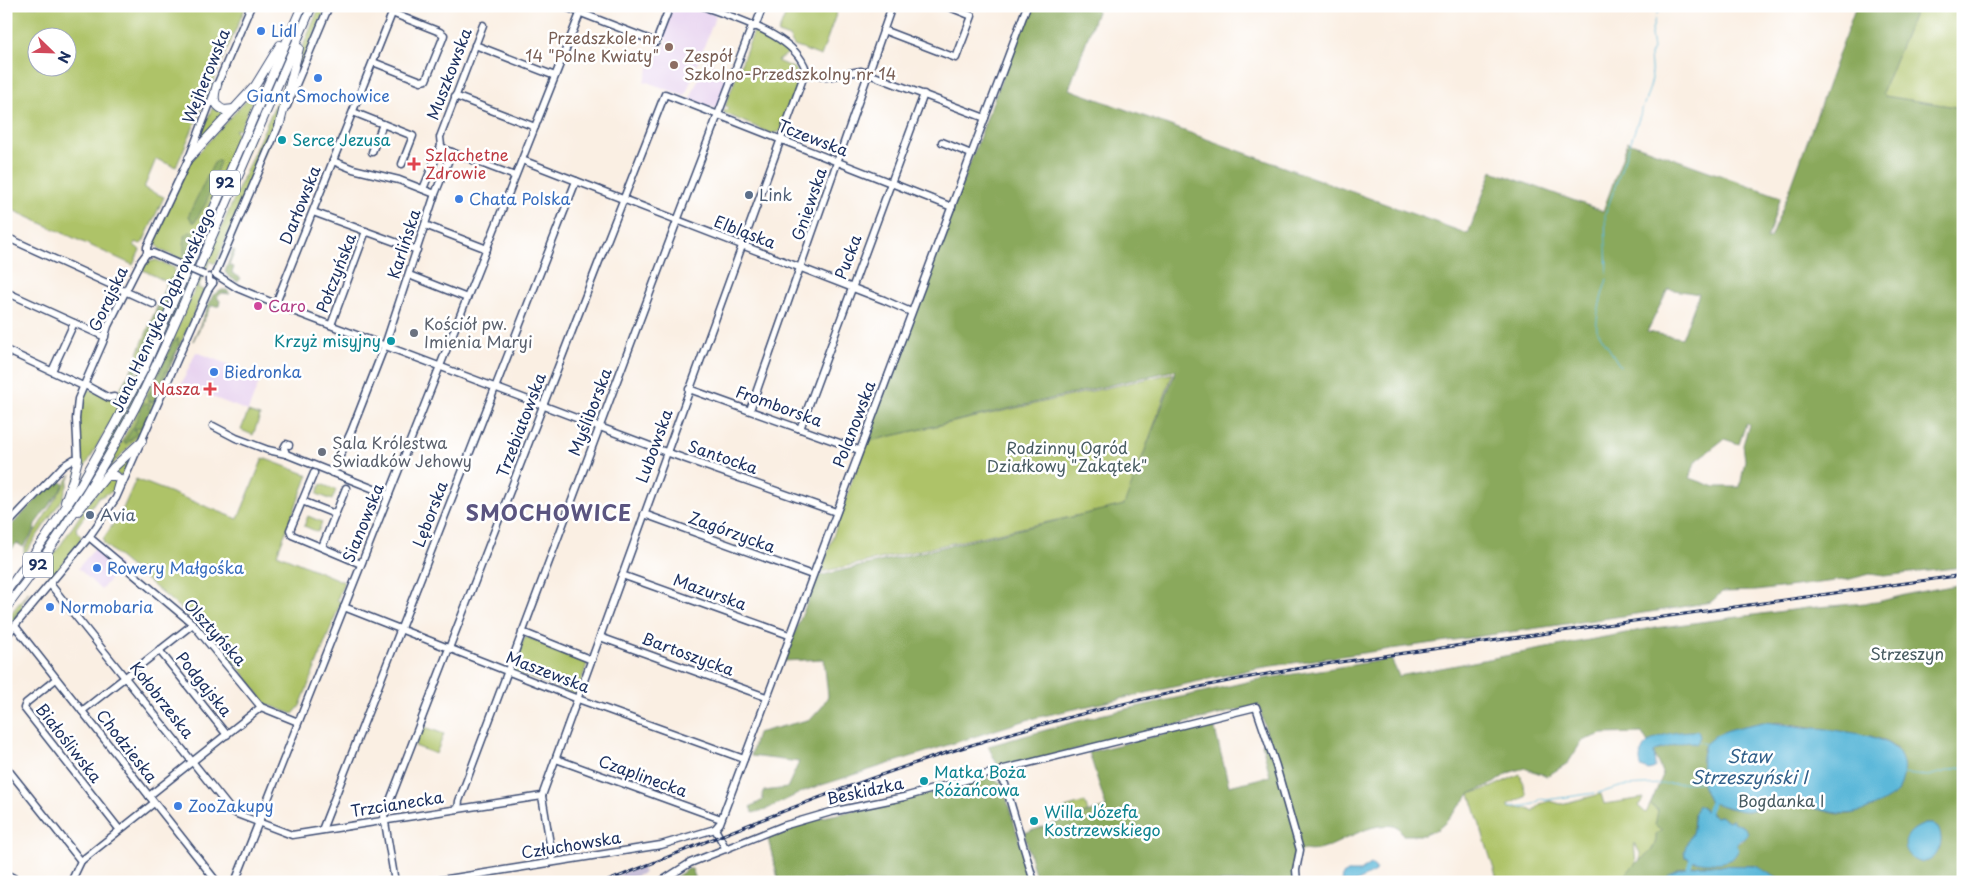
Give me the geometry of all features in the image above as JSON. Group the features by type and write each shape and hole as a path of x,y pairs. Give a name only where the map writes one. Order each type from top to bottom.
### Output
{"main road":[{"name":"Jana Henryka Dąbrowskiego","path":"6,608 68,521 116,442 159,358 312,6"},
{"path":"189,158 264,73 300,10"},
{"name":"Jana Henryka Dąbrowskiego","path":"6,591 60,516 104,445 151,354 300,10"},
{"path":"280,123 308,17"},
{"path":"217,85 214,95 216,104 224,110 234,109"},
{"path":"68,521 142,441"},
{"path":"60,516 74,479 78,459"},
{"path":"108,476 116,476 120,480 117,490"}],"street":[{"name":"Wejherowska","path":"189,158 217,85 251,6"},
{"name":"Jana Henryka Dąbrowskiego","path":"211,275 280,123 329,6"},
{"path":"563,6 581,10 656,42 670,6"},
{"path":"703,6 722,10 754,27 775,35 800,57 806,70 826,76 861,71 868,72 985,118"},
{"name":"Myśliborska","path":"458,809 459,801 677,221 763,6"},
{"name":"Gniewska","path":"750,410 892,6"},
{"path":"883,30 956,58 972,16 947,6"},
{"name":"Polanowska","path":"715,829 721,820 1027,6"},
{"path":"372,62 421,81 426,80 443,38 444,35 440,32 393,9"},
{"name":"Darłowska","path":"276,303 393,9"},
{"name":"Sianowska","path":"235,882 581,10"},
{"name":"Muszkowska","path":"423,190 441,146 440,137 483,25"},
{"path":"475,45 555,76"},
{"name":"Lubowska","path":"542,796 806,70"},
{"name":"Tczewska","path":"665,94 952,207"},
{"name":"Trzebiatowska","path":"395,882 384,816 665,94"},
{"name":"Pucka","path":"800,429 924,94"},
{"path":"456,96 535,127"},
{"path":"353,112 414,136 402,164"},
{"path":"372,152 383,124"},
{"path":"942,142 971,154"},
{"path":"441,146 515,176"},
{"name":"Karlińska","path":"332,473 351,432 385,345 435,194 452,152"},
{"name":"Gorajska","path":"78,459 76,408 108,326 140,261 147,253 147,247 189,158"},
{"name":"Elbląska","path":"522,160 569,175 576,181 900,306 911,312"},
{"path":"333,161 353,169 399,180 435,194"},
{"name":"Lęborska","path":"322,830 576,181"},
{"path":"312,212 417,250"},
{"path":"425,225 487,249"},
{"name":"Połczyńska","path":"331,325 366,231"},
{"path":"6,236 153,304"},
{"name":"Santocka","path":"147,253 153,252 331,325 666,452 836,512"},
{"path":"211,275 209,280 214,283"},
{"path":"409,275 467,298"},
{"name":"Jana Henryka Dąbrowskiego","path":"6,636 89,536 116,498 208,290 214,283"},
{"name":"Santocka","path":"214,283 238,288"},
{"path":"6,292 105,337"},
{"path":"52,371 74,323"},
{"path":"6,350 109,398 114,397"},
{"name":"Fromborska","path":"689,389 859,450"},
{"path":"213,426 268,450 286,454 389,495"},
{"path":"286,454 284,448 286,444 289,444"},
{"path":"6,526 63,466 74,459 78,459"},
{"path":"314,473 290,533 361,564"},
{"path":"322,547 346,488"},
{"path":"302,501 335,514"},
{"name":"Zagórzycka","path":"644,514 812,575"},
{"name":"Olsztyńska","path":"89,536 193,624 261,707 298,722"},
{"name":"Mazurska","path":"622,575 789,635"},
{"name":"Kołobrzeska","path":"50,584 126,676 233,812 259,822"},
{"name":"Maszewska","path":"344,608 578,699 744,759"},
{"path":"82,711 193,624"},
{"name":"Chodzieska","path":"15,626 217,882"},
{"path":"522,632 592,660"},
{"name":"Bartoszycka","path":"600,637 766,697"},
{"name":"Podgajska","path":"159,650 227,735"},
{"name":"Białośliwska","path":"56,679 26,703 24,708 119,829"},
{"path":"149,796 261,707"},
{"name":"Beskidzka","path":"660,882 690,863 783,826 825,814 904,797 983,774 991,773 997,775 1004,769 1256,707 1276,766 1300,850 1296,870 1297,882"},
{"name":"Czaplinecka","path":"556,760 721,820"},
{"path":"6,766 81,861"},
{"path":"997,775 1005,784 1034,882"},
{"path":"542,796 553,862"},
{"name":"Trzcianecka","path":"259,822 292,835 542,796"},
{"path":"70,882 81,861 154,803"},
{"path":"715,829 726,849"},
{"name":"Człuchowska","path":"429,882 667,844 715,829"},
{"path":"6,874 21,882"}],"shaded area":[{"name":"Zespół Szkolno-Przedszkolny nr 14","path":"673,6 692,6 716,15 685,96 644,81 657,48 663,49 667,39 662,36"},
{"path":"707,58 713,61 713,66 732,74 718,110 709,106 708,109 692,102 690,99"},
{"path":"196,352 261,377 248,411 181,385"},
{"path":"97,546 121,566 101,590 78,568"},
{"path":"641,866 644,873 620,882 600,882"}],"green space":[{"path":"6,6 246,6 176,167 156,159 144,188 164,197 143,242 141,244 135,242 134,245 140,250 133,265 6,207"},
{"path":"305,6 309,6 169,330 139,392 105,456 59,530 6,603 6,597 102,452"},
{"path":"320,6 327,6 290,91 302,48"},
{"path":"789,6 839,6 821,56 794,46 789,37 778,33"},
{"path":"1029,6 1099,6 1069,89 1468,234 1492,171 1603,211 1628,142 1781,197 1767,239 1770,238 1786,200 1856,6 1917,6 1882,93 1884,96 1963,108 1963,567 1884,576 1870,574 1850,579 1756,591 1722,592 1711,602 1664,610 1258,668 1030,719 806,790 767,809 753,813 750,807 763,800 762,794 764,791 787,788 799,762 751,756 757,733 811,719 821,708 828,696 824,659 783,661 818,576 1124,505 1176,370 865,442","holes":["1668,289 1699,294 1682,338 1647,332","1746,424 1749,425 1743,445 1745,460 1740,487 1715,487 1690,478 1695,462 1724,439 1739,444"]},
{"path":"1917,6 1963,6 1963,108 1883,96 1882,93"},
{"path":"757,31 781,43 790,52 777,61 796,69 798,76 801,77 781,131 772,134 724,113 724,109 727,110 728,107 725,106 753,33"},
{"path":"291,68 274,128 216,263 210,261 198,288 204,290 142,432 106,472 165,357","holes":["178,338 179,346 163,377 162,386 155,400 149,402 147,397 170,349","151,405 148,407 150,409 141,428 135,428 134,431 138,433 126,444 124,442 143,407"]},
{"path":"260,85 257,93 252,98 253,100 240,130 236,129 235,131 238,134 222,177 186,261 160,250 153,239 190,162"},
{"path":"212,108 227,113 196,146"},
{"path":"220,161 206,203 195,222 192,222 189,216 190,212 214,163"},
{"path":"190,232 197,232 186,258 184,255 184,236"},
{"path":"233,250 235,251 229,265 234,267 232,273 241,278 238,282 229,277 225,272"},
{"path":"156,260 175,268 173,272 182,271 132,380 74,485 80,460 79,405 84,388 115,397 132,368 167,282 141,269 146,263"},
{"path":"171,277 177,278 159,322 125,393 121,393 142,353 163,292"},
{"path":"222,290 227,290 230,294 222,293 217,297 220,301 219,306 211,306 193,341 213,295"},
{"path":"178,338 179,346 163,377 162,386 153,402 149,401 147,397 153,388 172,344"},
{"name":"Rodzinny Ogród Działkowy \"Zakątek\"","path":"1173,373 1125,505 821,572 865,442"},
{"path":"143,404 151,404 148,408 151,410 141,428 134,429 138,433 125,444 124,442 134,426"},
{"path":"248,412 260,416 253,435 241,430"},
{"path":"136,447 123,477 114,473"},
{"path":"263,458 308,475 277,554 344,582 337,600 341,602 300,706 293,714 266,704 234,661 232,665 187,614 104,544 103,539 122,511 136,479 238,519"},
{"path":"71,474 63,498 24,555 24,549"},
{"path":"109,478 117,479 115,490 99,496 76,528 81,536 79,544 53,575 45,570 89,502"},
{"path":"55,480 59,480 64,484 35,524 34,531 23,547 17,543 6,555 6,531"},
{"path":"321,484 336,490 332,500 317,494"},
{"path":"308,516 322,522 318,532 304,526"},
{"path":"50,576 52,577 6,633 6,619 29,591 21,605 23,607"},
{"name":"Strzeszyn","path":"1963,584 1963,882 1784,882 1756,866 1699,865 1679,869 1662,882 1619,882 1653,848 1656,834 1662,830 1655,825 1658,810 1650,805 1663,775 1642,733 1602,734 1582,741 1568,763 1547,776 1524,768 1508,773 1494,783 1470,794 1445,823 1438,829 1424,835 1403,835 1398,827 1386,825 1373,827 1325,848 1315,851 1305,850 1298,852 1293,876 1294,882 1037,882 1024,833 1106,807 1089,752 1213,722 1229,786 1270,776 1262,744 1268,739 1259,705 999,768 988,746 1100,715 1255,680 1391,659 1399,676 1647,629 1807,608 1877,602","holes":["1777,722 1870,736 1883,740 1897,749 1874,807 1850,814 1838,814 1782,803 1775,803 1749,811 1710,803 1701,782 1703,748","1701,807 1716,817 1720,816 1728,821 1732,819 1733,822 1744,827 1748,832 1733,848 1695,862 1687,858 1684,852 1693,831 1694,814","1925,824 1932,824 1938,828 1927,862 1912,857"]},
{"path":"19,610 22,612 6,632 6,624"},
{"path":"525,636 588,661 577,695 511,671"},
{"path":"422,726 444,734 436,754 415,746"},
{"path":"1520,774 1527,796 1508,805 1508,808 1526,808 1534,812 1540,804 1550,801 1561,804 1601,794 1604,804 1644,798 1638,806 1646,813 1650,805 1658,810 1662,830 1649,855 1640,861 1640,853 1634,843 1636,864 1627,873 1633,882 1498,882 1470,794 1492,787"},
{"path":"989,778 1002,783 1032,882 779,882 767,835 809,820 900,801"},
{"path":"1085,802 1088,812 1068,818 1065,808"},
{"path":"688,869 692,869 697,882 668,882"}],"water":[{"name":"Staw Strzeszyński I","path":"1763,722 1861,734 1884,742 1893,747 1900,755 1903,765 1903,777 1898,792 1885,801 1869,808 1845,814 1787,803 1776,803 1747,811 1710,803 1701,782 1702,756 1705,744 1716,735 1731,729"},
{"path":"1698,731 1700,737 1696,744 1688,741 1655,751 1655,768 1649,770 1641,767 1640,756 1650,742 1669,734"},
{"path":"1698,805 1705,811 1710,811 1711,815 1716,817 1720,816 1728,821 1733,819 1733,822 1744,827 1748,832 1738,844 1739,849 1732,859 1708,863 1694,861 1685,856"},
{"path":"1925,824 1932,824 1938,828 1941,840 1938,851 1932,859 1924,862 1916,860 1909,855 1906,839 1912,831"},
{"path":"1371,864 1376,868 1375,872 1356,882 1342,882 1343,875 1348,872 1359,872"},
{"path":"1699,865 1756,866 1784,882 1662,882 1675,871"}],"waterway":[{"path":"1657,14 1660,6"},
{"path":"1607,274 1605,215 1650,87 1652,79 1650,55 1653,49 1651,34 1655,19"},
{"path":"1607,279 1598,312 1597,330 1620,366"},
{"path":"1698,741 1705,744"},
{"path":"1903,774 1928,776 1963,767"},
{"path":"1598,793 1624,786 1701,782"},
{"path":"1509,807 1526,806 1534,804 1541,799 1546,800 1595,793"},
{"path":"1708,811 1711,804"},
{"path":"1689,867 1691,860"}],"railway":[{"path":"605,882 776,814 906,766 1044,724 1188,689 1333,663 1963,575"}],"place":[{"name":"Lidl","path":"261,31"},
{"name":"Przedszkole nr 14 \"Polne Kwiaty\"","path":"669,47"},
{"name":"Zespół Szkolno-Przedszkolny nr 14","path":"674,65"},
{"name":"Giant Smochowice","path":"318,78"},
{"name":"Serce Jezusa","path":"282,140"},
{"name":"Szlachetne Zdrowie","path":"414,164"},
{"name":"Link","path":"749,195"},
{"name":"Chata Polska","path":"459,199"},
{"name":"Caro","path":"258,306"},
{"name":"Kościół pw. Imienia Maryi","path":"414,333"},
{"name":"Krzyż misyjny","path":"391,341"},
{"name":"Biedronka","path":"214,372"},
{"name":"Nasza","path":"210,389"},
{"name":"Sala Królestwa Świadków Jehowy","path":"322,452"},
{"name":"Avia","path":"90,515"},
{"name":"Rowery Małgośka","path":"97,568"},
{"name":"Normobaria","path":"50,607"},
{"name":"Matka Boża Różańcowa","path":"924,781"},
{"name":"ZooZakupy","path":"178,806"},
{"name":"Willa Józefa Kostrzewskiego","path":"1034,821"}],"district":[{"name":"SMOCHOWICE","path":"549,514"}],"park label":[{"name":"Bogdanka I","path":"1781,801"}]}
